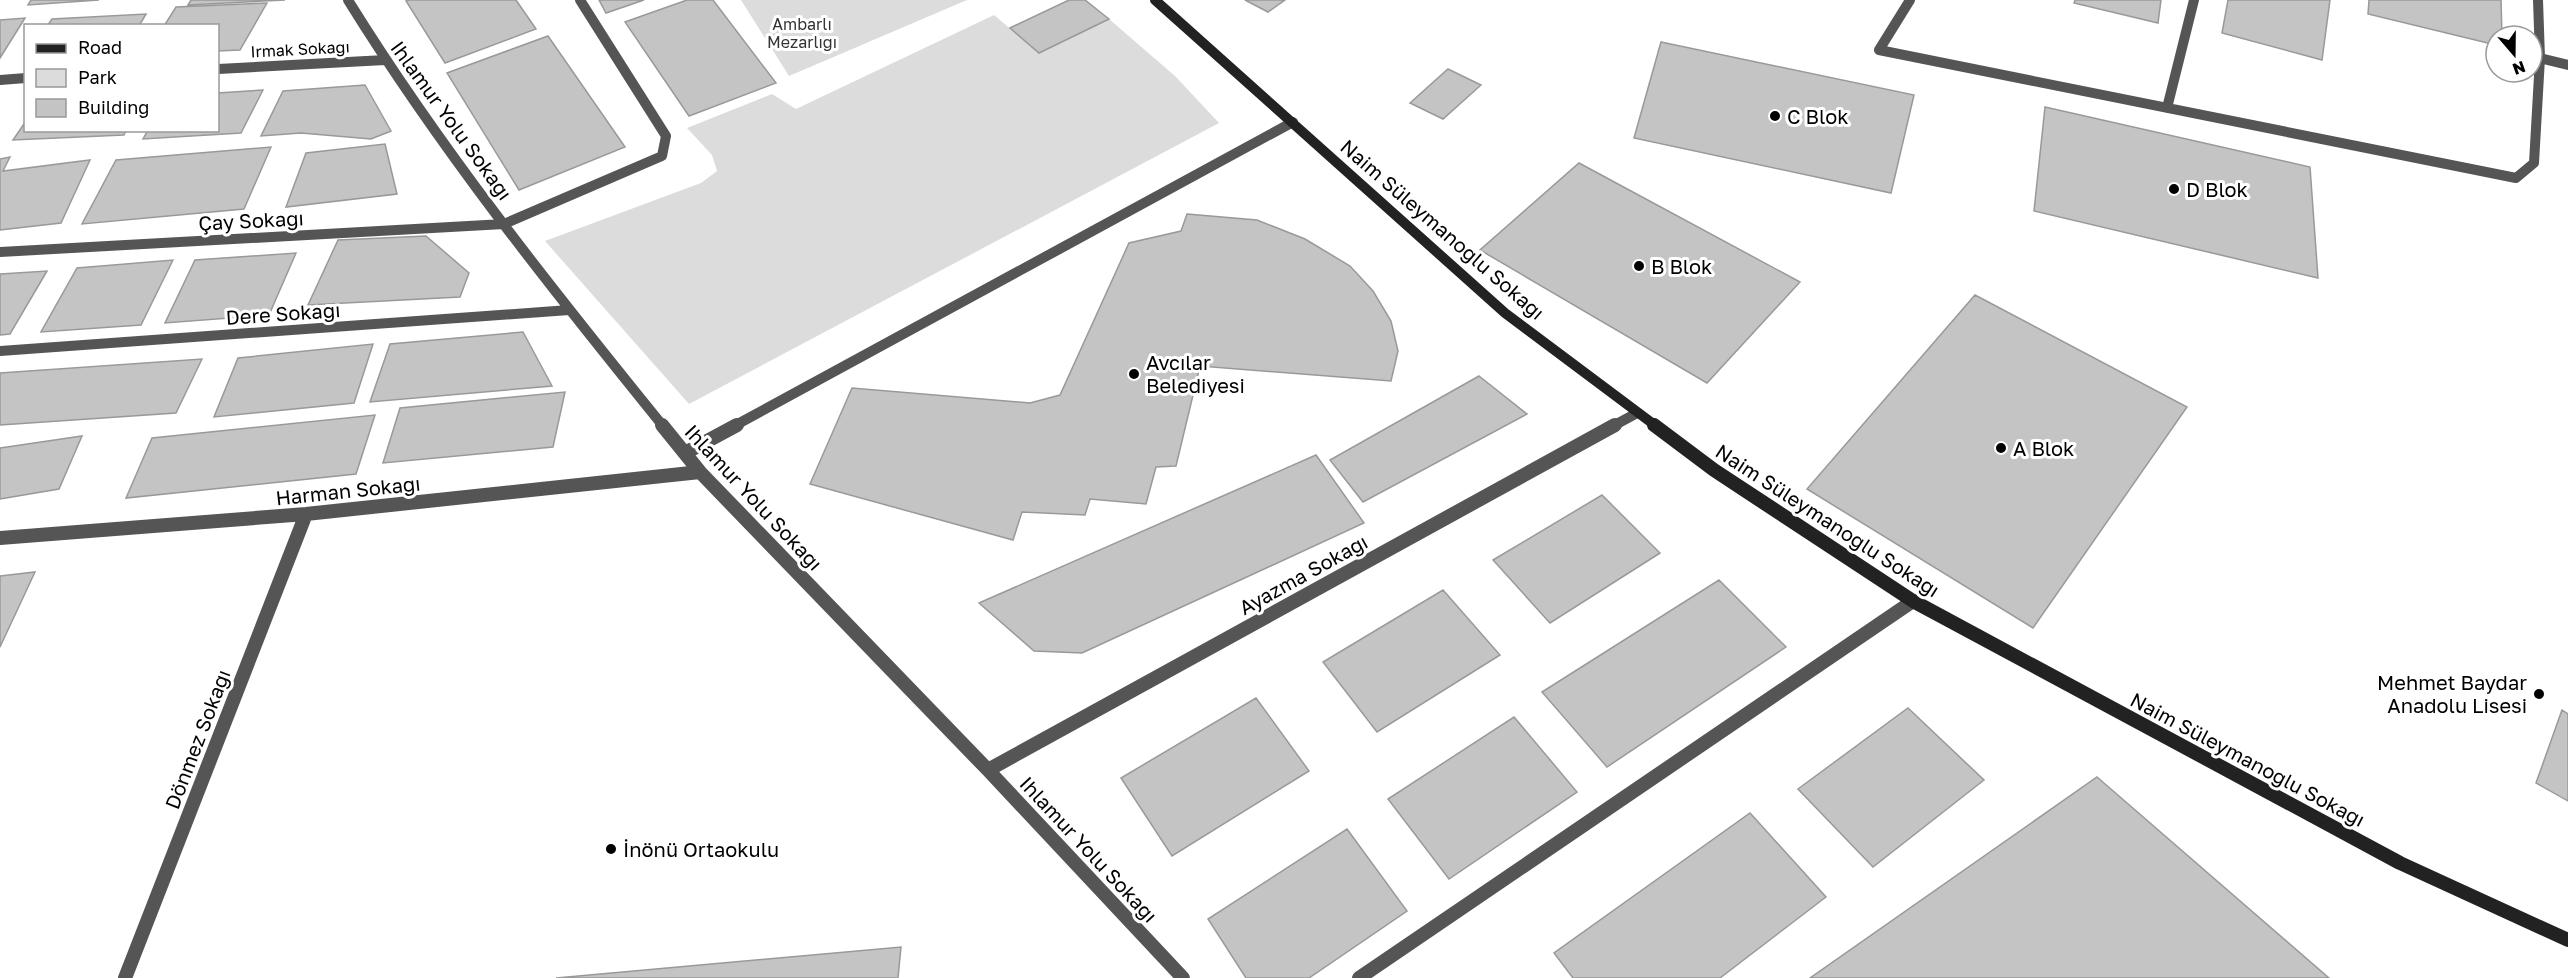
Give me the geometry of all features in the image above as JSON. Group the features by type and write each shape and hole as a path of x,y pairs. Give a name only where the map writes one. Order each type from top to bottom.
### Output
{"main road":[{"name":"Naim Süleymanoğlu Sokağı","path":"1155,0 1505,313 1699,460 1913,601 2400,863 2568,940"}],"street":[{"name":"Ihlamur Yolu Sokağı","path":"348,0 385,60 504,224 569,310 700,472 988,770 1183,978"},
{"path":"504,224 662,156 666,136 580,0"},
{"path":"1910,0 1879,50 2516,178 2534,163 2539,84"},
{"path":"2167,108 2194,0"},
{"path":"2538,0 2539,24"},
{"path":"2544,59 2568,65"},
{"name":"Irmak Sokağı","path":"219,69 385,60"},
{"path":"0,80 24,78"},
{"path":"685,453 1293,122"},
{"name":"Çay Sokağı","path":"0,252 504,224"},
{"name":"Dere Sokağı","path":"0,351 569,310"},
{"name":"Ayazma Sokağı","path":"988,770 1637,413"},
{"name":"Harman Sokağı","path":"0,538 306,514 700,472"},
{"name":"Dönmez Sokağı","path":"124,978 306,514"},
{"path":"1359,978 1913,601"}],"green space":[{"name":"Ambarlı Mezarlığı","path":"741,0 967,0 789,76"},
{"path":"994,15 1039,53 1109,19 1175,76 1219,123 689,404 545,241 701,183 717,171 712,155 687,128 772,94 796,109"}],"building":[{"path":"31,0 99,0 28,5"},
{"path":"191,0 285,0 188,5"},
{"path":"516,0 536,29 445,63 406,1"},
{"path":"599,0 644,0 606,13"},
{"path":"687,0 713,0 776,83 689,116 625,22"},
{"path":"1069,0 1085,0 1109,19 1039,53 1010,28"},
{"path":"1245,0 1285,0 1268,12"},
{"path":"2075,0 2161,0 2158,23 2074,3"},
{"path":"2228,0 2330,0 2322,60 2222,33"},
{"path":"2369,0 2501,0 2502,24 2484,24 2484,42 2368,14"},
{"path":"267,3 240,50 219,51 219,24 165,24 176,7"},
{"path":"146,14 140,24 48,24 52,19"},
{"path":"25,18 0,58 0,20"},
{"path":"548,36 625,147 519,190 447,73"},
{"name":"C Blok","path":"1661,42 1914,95 1891,193 1634,138"},
{"path":"1448,69 1481,85 1443,119 1410,103"},
{"path":"365,85 391,131 371,139 301,133 261,136 283,91"},
{"path":"263,90 241,133 143,139 147,132 219,132 219,93"},
{"name":"D Blok","path":"2045,107 2310,167 2318,278 2034,211"},
{"path":"24,124 24,132 125,132 124,135 13,140"},
{"path":"385,144 397,194 286,207 306,153"},
{"path":"271,147 244,209 82,224 116,160"},
{"path":"10,157 3,171 90,160 61,223 0,230 0,159"},
{"name":"B Blok","path":"1579,163 1800,282 1707,383 1480,250"},
{"name":"Avcılar Belediyesi","path":"1187,214 1257,220 1305,239 1350,266 1373,291 1391,321 1398,351 1391,381 1200,366 1176,466 1156,467 1146,504 1090,499 1085,515 1022,512 1013,540 810,484 852,388 1030,403 1060,395 1129,243 1181,231"},
{"path":"426,236 469,273 460,297 308,305 338,240"},
{"path":"296,253 269,315 165,323 195,260"},
{"path":"173,260 141,325 41,332 77,268"},
{"path":"47,271 10,334 0,335 0,274"},
{"name":"A Blok","path":"1975,295 2187,407 2033,628 1807,489"},
{"path":"523,332 552,386 370,402 390,344"},
{"path":"373,344 354,403 214,417 238,358"},
{"path":"202,359 176,413 0,425 0,373"},
{"path":"1479,376 1527,414 1363,502 1330,460"},
{"path":"565,392 553,447 383,463 400,408"},
{"path":"375,415 356,474 126,498 152,438"},
{"path":"82,436 59,489 0,499 0,448"},
{"path":"1316,455 1364,523 1082,653 1034,651 979,603"},
{"path":"1602,495 1660,553 1550,623 1493,560"},
{"path":"35,572 0,647 0,576"},
{"path":"1719,580 1786,647 1607,767 1542,692"},
{"path":"1443,590 1500,655 1377,732 1323,662"},
{"path":"1256,698 1309,771 1172,856 1121,778"},
{"path":"1908,708 1984,780 1873,867 1798,789"},
{"path":"2562,710 2568,714 2568,801 2536,783"},
{"path":"1514,717 1577,792 1449,879 1388,799"},
{"path":"2097,777 2329,978 1810,978"},
{"path":"1750,813 1826,897 1720,978 1573,978 1554,953"},
{"path":"1347,829 1407,911 1309,978 1246,978 1208,919"},
{"path":"901,947 898,978 556,978"}],"place":[{"name":"C Blok","path":"1775,116"},
{"name":"D Blok","path":"2174,189"},
{"name":"B Blok","path":"1639,266"},
{"name":"Avcılar Belediyesi","path":"1134,374"},
{"name":"A Blok","path":"2001,448"},
{"name":"Mehmet Baydar Anadolu Lisesi","path":"2539,694"},
{"name":"İnönü Ortaokulu","path":"611,849"}]}
